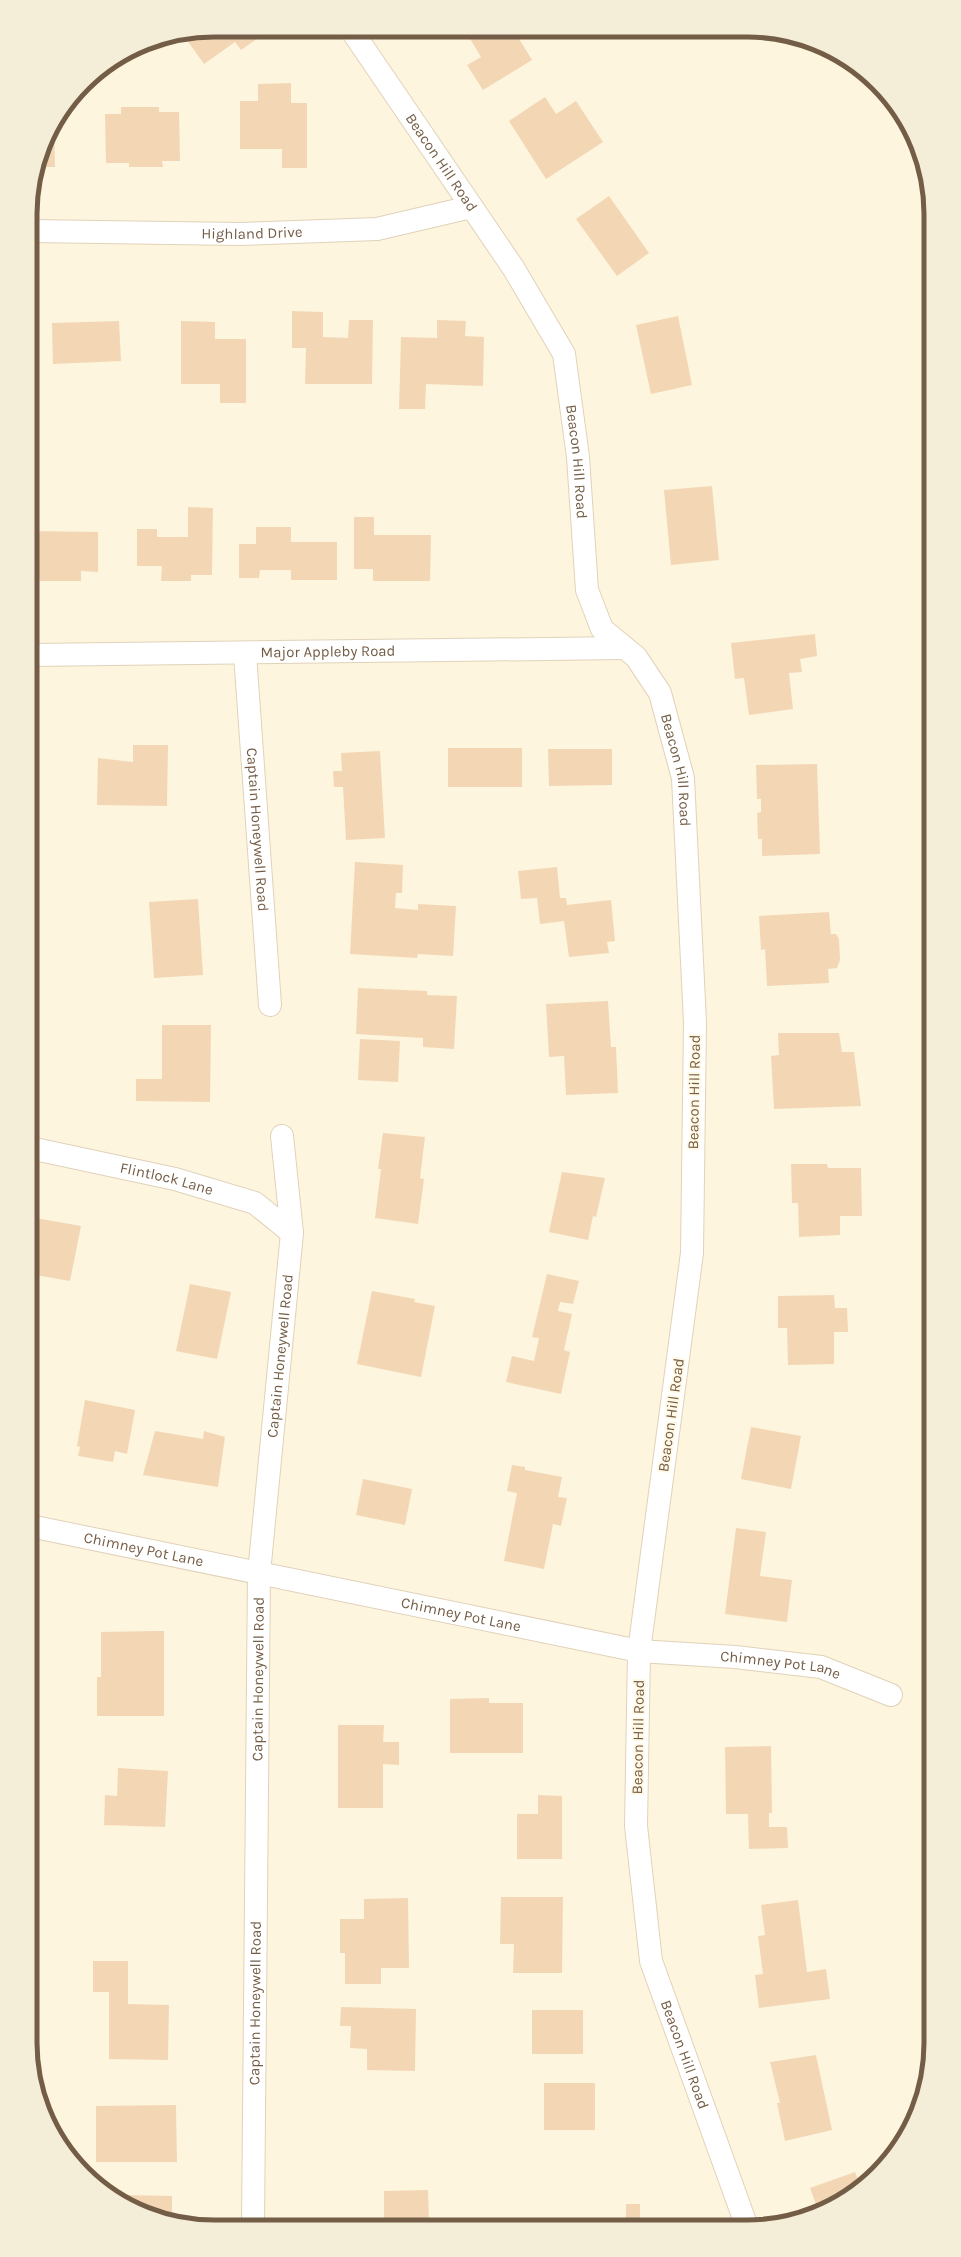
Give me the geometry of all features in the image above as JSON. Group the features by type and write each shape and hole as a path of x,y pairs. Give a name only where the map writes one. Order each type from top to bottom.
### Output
{"street":[{"name":"Beacon Hill Road","path":"356,37 514,269 564,354 578,457 588,590 602,629 636,658 660,693 683,778 695,1022 692,1253 639,1651 636,1826 651,1961 744,2220"},
{"name":"Highland Drive","path":"37,231 240,234 377,228 471,207"},
{"name":"Major Appleby Road","path":"37,655 245,654 625,648"},
{"name":"Captain Honeywell Road","path":"245,654 270,1005"},
{"name":"Captain Honeywell Road","path":"253,2220 259,1573 292,1233 282,1136"},
{"name":"Flintlock Lane","path":"37,1149 175,1178 255,1203 292,1233"},
{"name":"Chimney Pot Lane","path":"37,1527 639,1651 735,1657 821,1667 892,1695"}],"building":[{"path":"203,37 260,37 241,50 235,42 204,64 186,39"},
{"path":"469,37 518,37 532,60 483,90 467,65 481,57"},
{"path":"291,83 291,103 307,103 307,168 282,168 282,149 240,149 240,101 258,101 258,84"},
{"path":"545,97 556,114 576,101 603,142 546,179 509,121"},
{"path":"121,107 159,107 159,112 179,112 180,161 162,161 163,167 129,167 129,163 106,163 105,114 121,114"},
{"path":"54,138 55,167 43,167"},
{"path":"609,196 649,253 617,276 576,219"},
{"path":"292,311 323,312 323,337 348,338 349,320 373,320 372,384 305,384 306,348 292,348"},
{"path":"678,316 692,385 651,394 636,325"},
{"path":"437,320 466,321 465,336 484,337 483,386 426,384 425,409 399,409 401,337 437,338"},
{"path":"119,321 121,361 53,364 52,323"},
{"path":"181,321 215,322 215,339 246,339 246,403 220,403 220,384 181,384"},
{"path":"712,486 719,560 671,565 664,490"},
{"path":"188,507 213,508 212,575 191,575 191,581 161,581 162,566 137,566 137,529 157,529 157,537 188,537"},
{"path":"354,517 374,517 374,535 431,535 430,581 373,581 373,569 354,569"},
{"path":"256,527 291,527 291,542 337,542 337,580 291,580 291,570 260,570 259,578 239,578 239,544 256,544"},
{"path":"37,531 98,532 98,572 81,571 81,581 37,581"},
{"path":"815,634 817,656 800,659 802,672 789,673 793,709 749,715 744,678 735,679 731,643"},
{"path":"133,745 168,745 167,806 97,805 98,758 133,762"},
{"path":"448,748 522,748 522,787 448,787"},
{"path":"548,749 612,749 612,785 549,786"},
{"path":"380,751 385,838 346,840 343,787 334,787 333,771 342,771 341,753"},
{"path":"817,764 820,854 762,856 762,839 758,839 757,813 761,812 761,799 757,799 756,765"},
{"path":"355,862 403,865 402,893 396,893 395,908 418,910 418,904 456,906 453,956 418,954 417,958 350,954"},
{"path":"557,867 560,898 566,898 567,905 611,900 615,941 607,942 609,953 569,957 564,921 540,924 537,898 521,899 518,871"},
{"path":"198,899 203,975 154,978 149,902"},
{"path":"829,912 831,934 836,934 839,939 840,960 837,968 828,969 829,983 767,986 765,949 761,950 759,916"},
{"path":"358,988 427,991 427,995 457,996 454,1049 423,1047 423,1038 356,1034"},
{"path":"608,1001 611,1047 616,1047 618,1093 566,1095 564,1056 549,1057 546,1004"},
{"path":"162,1025 211,1025 210,1102 136,1101 136,1079 162,1079"},
{"path":"778,1033 839,1033 842,1052 854,1052 861,1106 774,1109 771,1056 779,1055"},
{"path":"360,1039 400,1041 398,1082 358,1080"},
{"path":"383,1133 425,1137 420,1178 424,1179 418,1224 375,1218 381,1169 378,1169"},
{"path":"791,1164 827,1164 828,1168 861,1168 862,1216 840,1216 840,1235 799,1237 798,1203 792,1203"},
{"path":"562,1172 605,1178 596,1217 593,1216 588,1240 549,1232"},
{"path":"37,1218 81,1226 70,1281 37,1275"},
{"path":"547,1274 579,1281 573,1304 560,1302 558,1311 572,1314 564,1350 570,1352 561,1394 506,1382 512,1356 534,1361 539,1338 532,1337"},
{"path":"190,1284 231,1292 217,1359 176,1351"},
{"path":"372,1291 415,1299 414,1302 435,1306 421,1377 357,1364"},
{"path":"834,1295 835,1308 847,1308 848,1332 834,1332 834,1364 788,1365 787,1328 778,1328 778,1296"},
{"path":"85,1400 135,1410 127,1454 115,1451 113,1462 78,1456 80,1447 77,1446"},
{"path":"751,1427 801,1436 791,1489 741,1479"},
{"path":"155,1431 203,1439 204,1431 225,1437 218,1487 143,1475"},
{"path":"512,1465 525,1467 525,1470 562,1477 558,1497 567,1498 561,1526 553,1524 544,1569 504,1561 517,1493 507,1491"},
{"path":"363,1479 412,1489 405,1525 356,1515"},
{"path":"736,1528 766,1532 760,1576 792,1580 787,1622 725,1614"},
{"path":"164,1631 164,1716 97,1716 97,1677 101,1677 101,1632"},
{"path":"489,1698 489,1703 523,1703 523,1753 450,1753 450,1699"},
{"path":"338,1725 384,1725 383,1742 399,1742 399,1765 383,1764 383,1808 338,1808"},
{"path":"771,1746 772,1813 769,1813 769,1827 787,1827 788,1848 749,1849 748,1814 726,1814 725,1747"},
{"path":"118,1768 168,1771 165,1827 104,1825 105,1795 117,1796"},
{"path":"538,1795 562,1796 562,1859 517,1859 517,1814 538,1814"},
{"path":"501,1897 563,1897 562,1973 513,1973 514,1944 500,1944"},
{"path":"408,1898 409,1968 381,1968 381,1984 345,1984 345,1953 340,1953 340,1919 364,1919 364,1899"},
{"path":"798,1900 807,1972 826,1969 830,1999 759,2008 755,1975 763,1974 758,1936 765,1935 761,1905"},
{"path":"93,1961 128,1961 128,2004 169,2005 168,2060 109,2059 109,1992 93,1992"},
{"path":"341,2007 416,2009 415,2071 367,2070 367,2049 350,2048 351,2026 340,2026"},
{"path":"532,2010 583,2010 583,2054 532,2054"},
{"path":"816,2055 832,2130 785,2141 777,2103 780,2103 770,2062"},
{"path":"544,2083 595,2083 595,2130 544,2130"},
{"path":"176,2105 177,2162 96,2162 96,2106"},
{"path":"855,2172 858,2180 825,2202 816,2205 810,2188"},
{"path":"428,2190 429,2220 384,2220 384,2191"},
{"path":"124,2195 172,2196 172,2215 157,2211"},
{"path":"626,2204 640,2204 640,2218 660,2218 660,2220 605,2220 626,2219"}]}
